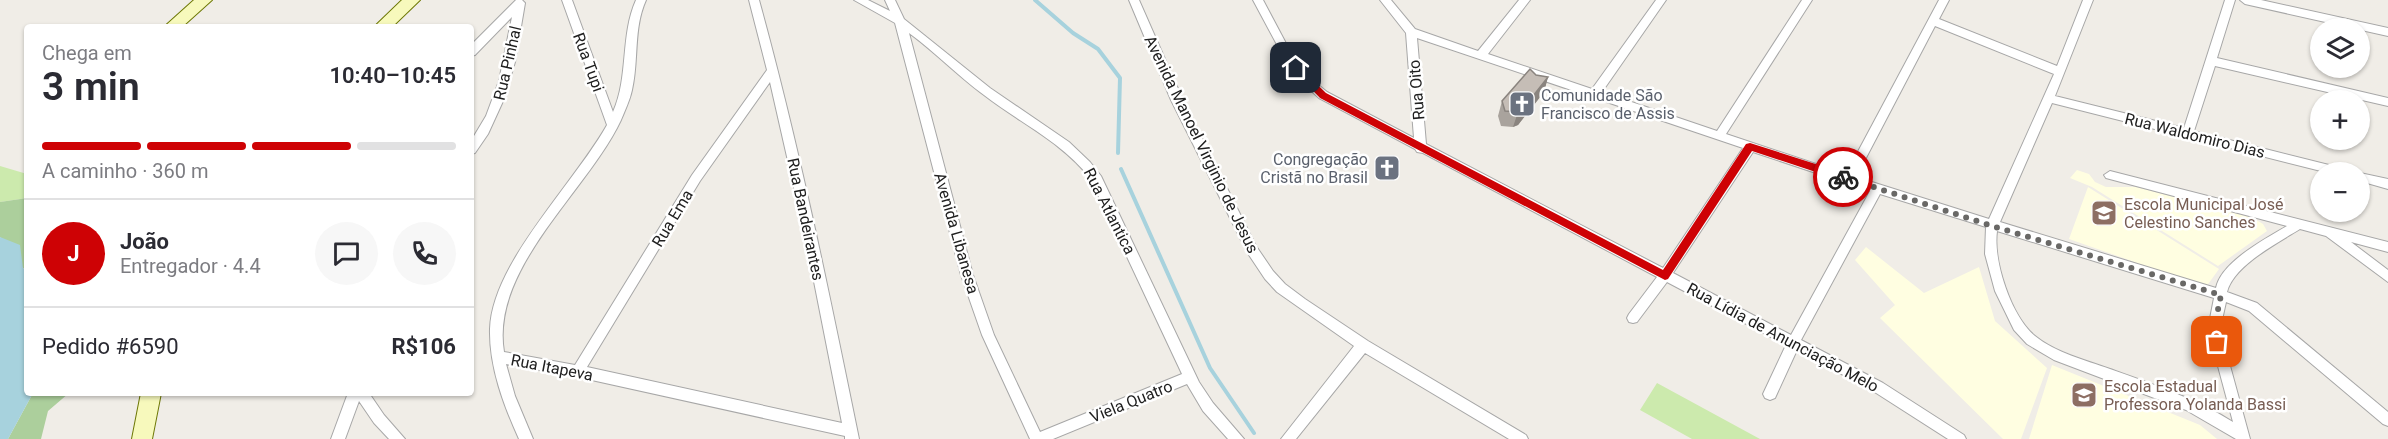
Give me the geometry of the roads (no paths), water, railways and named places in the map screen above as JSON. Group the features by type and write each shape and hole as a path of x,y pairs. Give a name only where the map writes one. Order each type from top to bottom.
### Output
{"main road":[{"path":"162,24 189,0"},
{"path":"176,24 204,0"},
{"path":"385,24 412,0"},
{"path":"142,439 150,396"}],"street":[{"name":"Rua Tupi","path":"567,0 612,124"},
{"name":"Rua Itapeva","path":"641,0 636,12 628,84 623,102 598,150 511,274 496,320 500,357 578,371 851,435"},
{"name":"Rua Bandeirantes","path":"754,0 773,70 811,236 851,435"},
{"name":"Rua Atlantica","path":"859,0 899,19 1003,103 1075,152 1088,165 1190,377 1208,407 1237,439"},
{"name":"Avenida Libanesa","path":"890,0 899,19 967,274 988,335 1037,439"},
{"name":"Avenida Manoel Virginio de Jesus","path":"1134,0 1177,100 1251,249 1281,288 1363,345 1521,439"},
{"name":"Rua Lídia de Anunciação Melo","path":"1258,0 1296,68 1323,96 1878,387 1959,439"},
{"path":"1385,0 1411,32 1877,189 2221,295 2253,307 2388,420"},
{"path":"1480,56 1525,0"},
{"path":"1595,93 1661,0"},
{"path":"1719,136 1807,0"},
{"path":"1849,179 1944,0"},
{"path":"2088,0 2061,72 1992,226 1990,245 1994,264 2016,322 2024,334 2048,350 2219,418 2244,437"},
{"path":"2188,133 2230,0"},
{"path":"2245,0 2388,32"},
{"path":"474,49 521,2"},
{"name":"Rua Pinhal","path":"474,145 492,118 502,94 514,46 521,2"},
{"path":"1932,21 2061,72"},
{"name":"Rua Oito","path":"1411,32 1421,149"},
{"path":"2211,61 2388,102"},
{"name":"Rua Ema","path":"578,371 696,178 773,70"},
{"name":"Rua Waldomiro Dias","path":"2048,98 2310,164"},
{"path":"1633,318 1665,276 1750,147"},
{"path":"2110,175 2388,247"},
{"path":"2370,180 2388,184"},
{"path":"1770,394 1794,342 1877,189"},
{"path":"2244,437 2214,329 2223,283 2236,267 2260,248 2299,224"},
{"path":"2327,231 2388,277"},
{"path":"1288,439 1363,345"},
{"path":"500,357 504,381 526,439"},
{"name":"Viela Quatro","path":"1037,439 1190,377"},
{"path":"338,439 354,396"},
{"path":"363,396 398,439"}],"water":[{"path":"0,237 20,245 24,268 24,396 31,396 8,439 0,439"}],"waterway":[{"path":"1035,0 1073,33 1098,49 1120,78 1118,153"},
{"path":"1121,169 1210,368 1254,433"}],"place":[{"name":"Comunidade São Francisco de Assis","path":"1522,104"},
{"name":"Congregação Cristã no Brasil","path":"1387,168"},
{"name":"Escola Municipal José Celestino Sanches","path":"2104,213"},
{"name":"Escola Estadual Professora Yolanda Bassi","path":"2084,395"}]}
